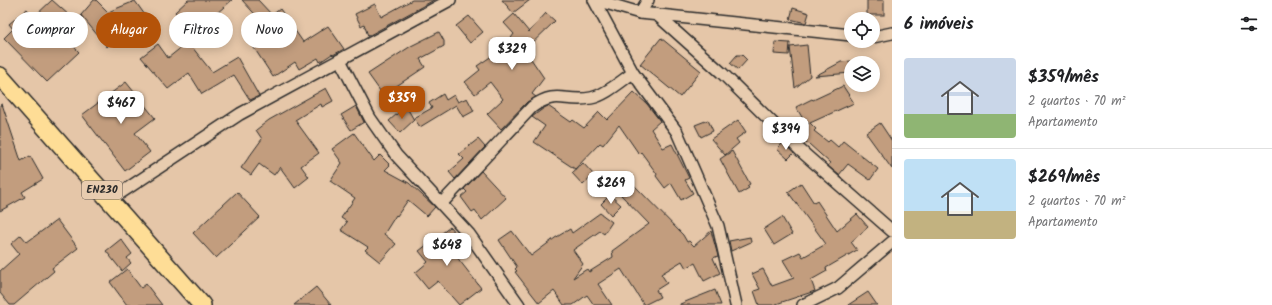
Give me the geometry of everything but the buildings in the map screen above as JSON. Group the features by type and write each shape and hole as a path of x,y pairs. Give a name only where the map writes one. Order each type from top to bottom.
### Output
{"main road":[{"name":"EN230","path":"0,76 202,305"}],"street":[{"path":"110,200 240,114 450,0"},
{"path":"595,0 640,13 844,34"},
{"path":"595,0 633,73 677,132 698,177 718,226 736,305"},
{"path":"640,13 648,0"},
{"path":"656,14 722,73 801,151 892,231"},
{"path":"880,36 892,33"},
{"path":"340,60 370,118 396,155 442,203 469,234 519,305"},
{"path":"442,203 540,101 551,97 582,99 592,98 633,73"},
{"path":"803,305 838,288 892,242"}]}
